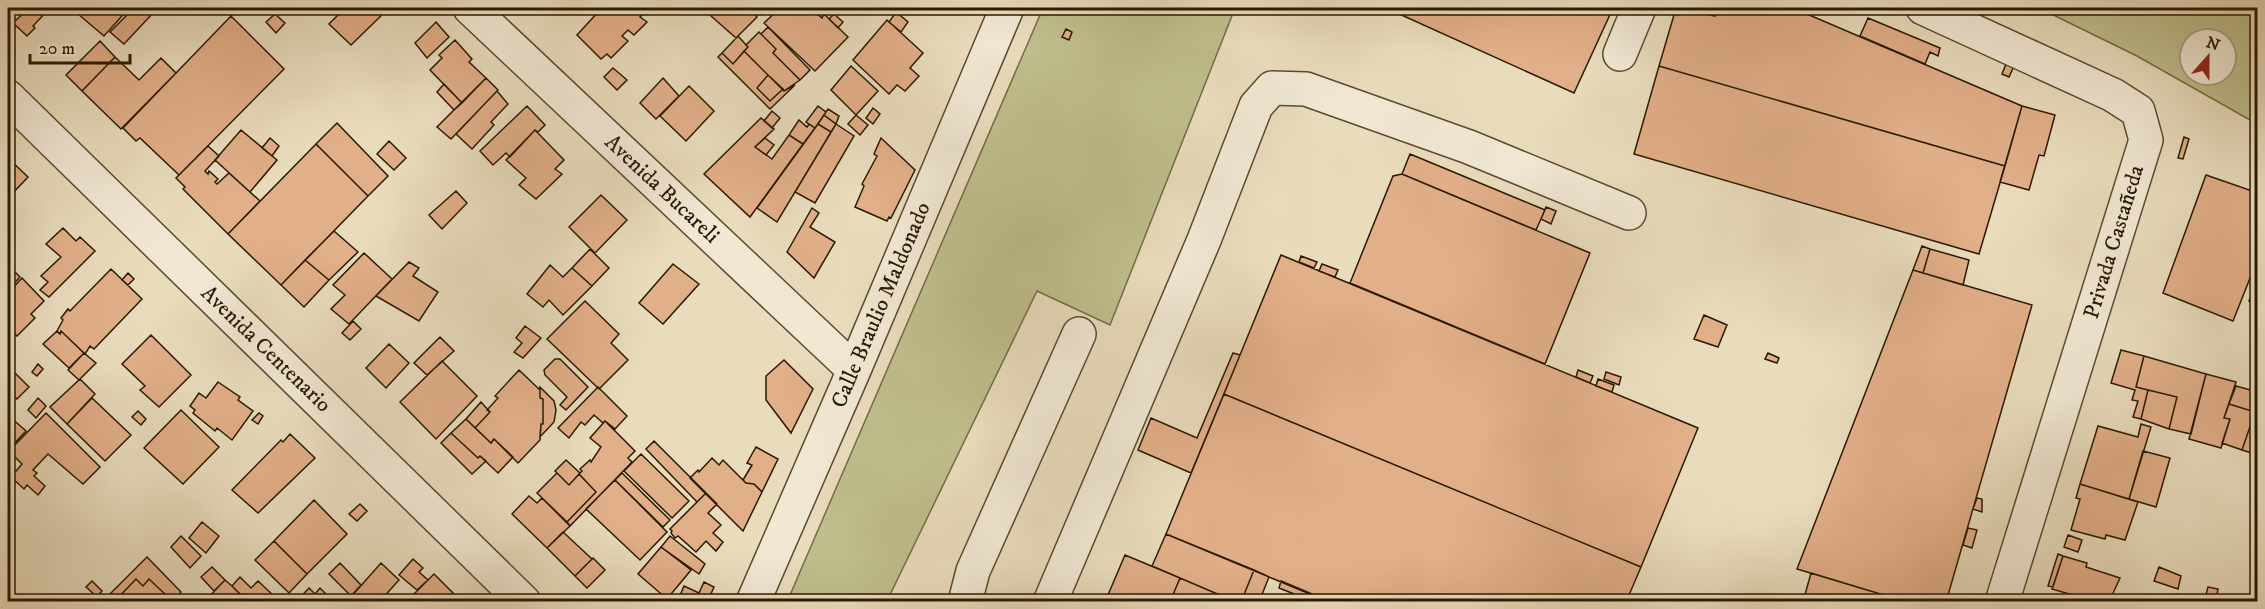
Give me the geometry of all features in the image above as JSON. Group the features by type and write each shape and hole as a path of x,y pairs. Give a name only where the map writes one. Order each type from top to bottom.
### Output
{"street":[{"name":"Avenida Bucareli","path":"470,8 854,370"},
{"name":"Calle Braulio Maldonado","path":"753,602 1007,8"},
{"path":"1620,54 1639,8"},
{"name":"Privada Castañeda","path":"1923,8 2114,95 2138,111 2146,140 2002,602"},
{"path":"1050,602 1204,240 1256,106 1272,88 1306,89 1469,147 1629,213"},
{"name":"Avenida Centenario","path":"8,97 521,600"},
{"path":"965,602 973,571 1079,334"}],"shaded area":[{"path":"1043,8 1235,8 1110,325 1037,291 887,601 787,602"},
{"path":"2039,8 2257,8 2257,124 2192,87 2238,87 2238,27 2178,27 2178,79 2137,56"}],"building":[{"path":"29,8 50,8 27,36 13,23"},
{"path":"71,8 129,8 104,36"},
{"path":"134,8 150,8 154,12 124,44 110,32"},
{"path":"222,8 240,8 231,16"},
{"path":"345,8 389,8 351,45 329,24"},
{"path":"639,8 644,13 640,17 647,22 634,35 628,30 622,36 628,41 611,58 607,54 601,59 577,35 599,11 597,9"},
{"path":"702,8 748,8 757,17 736,38"},
{"path":"754,8 770,8 762,15"},
{"path":"780,8 811,8 822,18 824,14 848,37 815,71 764,23"},
{"path":"1386,8 1613,8 1574,93"},
{"path":"1676,8 1715,16 1718,8 1793,8 2022,106 2005,166 1659,66"},
{"path":"896,12 908,22 901,32 889,22"},
{"path":"275,14 285,23 276,33 266,22"},
{"path":"834,14 843,22 838,28 829,19"},
{"path":"231,16 284,69 179,175 140,138 136,141 123,128"},
{"path":"1868,18 1940,48 1938,56 1930,52 1925,64 1860,36"},
{"path":"887,20 923,53 910,68 919,76 905,91 897,85 889,94 853,60"},
{"path":"436,22 449,37 427,58 415,43"},
{"path":"768,27 810,70 800,80 773,53 776,49 761,34"},
{"path":"1066,29 1072,32 1069,40 1062,37"},
{"path":"759,32 776,49 773,53 800,80 784,91 744,51 748,47 746,45"},
{"path":"738,36 748,47 733,64 722,53"},
{"path":"455,40 472,59 469,62 486,78 462,103 430,70 442,58 439,55"},
{"path":"100,41 115,57 82,91 66,75"},
{"path":"744,51 768,75 757,88 770,101 783,89 784,91 795,85 770,109 718,57 722,53 733,64"},
{"path":"115,57 139,80 161,58 176,73 121,129 82,91"},
{"path":"2006,64 2014,66 2009,77 2002,74"},
{"path":"851,66 878,91 856,115 831,90"},
{"path":"1659,66 2005,166 1979,254 1634,154"},
{"path":"613,68 627,80 617,90 604,77"},
{"path":"768,75 783,89 770,101 757,88"},
{"path":"486,78 498,90 451,139 437,127"},
{"path":"663,78 679,96 656,119 640,103"},
{"path":"444,84 462,103 454,110 437,92"},
{"path":"689,86 714,111 686,141 660,116"},
{"path":"497,91 508,104 491,122 494,125 472,149 456,134"},
{"path":"527,106 545,125 538,132 535,130 510,157 506,153 493,165 480,151"},
{"path":"818,106 826,112 815,128 806,122"},
{"path":"2022,106 2055,115 2044,156 2039,155 2029,190 2000,182"},
{"path":"873,108 880,114 873,124 866,118"},
{"path":"828,109 839,116 836,124 824,115"},
{"path":"772,111 780,118 772,128 764,121"},
{"path":"824,115 836,124 831,132 818,124"},
{"path":"856,115 868,125 860,135 848,124"},
{"path":"761,118 774,129 755,147 772,159 789,135 803,144 750,217 704,174"},
{"path":"799,120 807,127 809,124 815,128 803,144 789,135"},
{"path":"337,123 388,176 368,196 316,144"},
{"path":"818,124 831,132 777,222 757,208"},
{"path":"836,124 854,136 815,203 795,192"},
{"path":"241,130 277,160 250,192 215,160"},
{"path":"535,130 564,160 555,169 562,174 536,199 519,185 526,178 506,160"},
{"path":"2184,137 2189,139 2183,159 2178,158"},
{"path":"270,138 279,146 272,156 262,148"},
{"path":"765,138 774,145 766,155 755,147"},
{"path":"881,138 915,170 891,218 889,217 887,221 855,207 864,186 862,184 877,156 874,154"},
{"path":"389,141 406,158 394,170 377,154"},
{"path":"316,144 368,196 281,285 228,234"},
{"path":"208,146 219,156 205,171 208,174 209,171 218,179 215,182 217,184 229,173 260,201 228,234 183,189 185,187 176,178"},
{"path":"1410,154 1545,210 1536,230 1402,174"},
{"path":"8,158 28,177 8,198"},
{"path":"1402,174 1590,253 1545,364 1350,283 1393,176"},
{"path":"2206,175 2258,193 2258,258 2233,321 2163,293"},
{"path":"456,191 467,203 442,229 429,215"},
{"path":"601,195 627,220 595,253 569,227"},
{"path":"1546,207 1556,211 1551,224 1541,219"},
{"path":"812,208 819,213 810,227 835,242 814,278 787,252"},
{"path":"63,228 76,241 80,237 95,251 49,297 40,290 48,282 41,276 61,257 46,244"},
{"path":"334,231 358,252 329,280 305,260"},
{"path":"1922,246 1930,249 1923,273 1913,270"},
{"path":"590,249 609,268 592,286 572,268"},
{"path":"1930,249 1969,260 1963,285 1923,273"},
{"path":"364,253 392,279 349,324 331,309 345,295 333,285"},
{"path":"1281,255 1698,428 1641,567 1224,394"},
{"path":"1301,256 1317,262 1314,268 1299,262"},
{"path":"305,260 329,280 304,307 281,285"},
{"path":"409,262 419,268 413,276 438,292 419,321 376,296"},
{"path":"673,264 699,284 663,324 639,303"},
{"path":"1322,264 1338,270 1335,277 1319,271"},
{"path":"8,265 20,277 8,290"},
{"path":"550,265 563,277 572,268 592,286 563,315 549,300 543,307 527,294"},
{"path":"111,269 142,299 94,349 90,346 85,354 61,331 60,334 57,331 63,320 61,318 68,309 70,311"},
{"path":"1913,270 2032,305 1946,602 1907,602 1797,569"},
{"path":"128,273 134,279 128,285 122,280"},
{"path":"22,278 44,301 31,314 35,318 17,336 8,328 8,293"},
{"path":"2252,293 2258,295 2256,304 2249,301"},
{"path":"585,301 619,334 611,343 628,360 599,389 547,339"},
{"path":"1704,315 1727,325 1718,347 1694,339"},
{"path":"353,321 361,329 350,340 342,333"},
{"path":"525,326 541,338 523,358 514,352 522,343 516,338"},
{"path":"57,331 60,334 61,331 84,353 69,368 43,344"},
{"path":"151,335 191,375 159,407 140,390 145,386 122,364"},
{"path":"440,337 454,351 427,375 414,363"},
{"path":"389,344 409,363 386,388 366,368"},
{"path":"2121,350 2144,356 2136,387 2148,390 2141,419 2133,417 2138,401 2132,400 2135,390 2111,383"},
{"path":"84,353 96,363 79,380 68,370"},
{"path":"1233,353 1240,355 1191,473 1138,450 1151,418 1197,438"},
{"path":"1768,353 1779,358 1777,363 1765,359"},
{"path":"2144,356 2206,374 2191,434 2169,429 2177,397 2136,387"},
{"path":"555,359 560,359 588,387 566,410 560,405 567,397 545,375 544,370"},
{"path":"784,360 813,389 791,433 766,400 766,376"},
{"path":"442,361 477,396 436,439 400,402"},
{"path":"38,364 43,369 37,376 32,372"},
{"path":"8,366 29,387 17,399 13,395 8,401"},
{"path":"519,370 540,390 540,398 543,399 543,424 541,424 540,440 518,463 494,439 491,443 475,428 490,412 487,410 498,398 495,396"},
{"path":"1578,370 1593,376 1590,383 1576,377"},
{"path":"1606,372 1621,377 1619,385 1604,379"},
{"path":"2206,374 2236,382 2224,418 2230,419 2221,448 2189,439"},
{"path":"80,379 95,394 67,424 50,407"},
{"path":"1598,379 1614,385 1612,392 1596,386"},
{"path":"218,382 240,397 238,400 253,411 232,440 217,428 215,431 193,413 195,410 190,406 199,393 206,398"},
{"path":"2236,386 2258,392 2258,455 2242,450 2255,412 2229,404"},
{"path":"540,387 554,401 556,410 554,422 540,437 541,424 543,424 543,399 540,398"},
{"path":"598,387 627,416 615,429 594,415 585,425 581,422 569,438 558,428"},
{"path":"2148,390 2177,397 2169,429 2141,419"},
{"path":"1224,394 1641,567 1626,602 1329,602 1166,534"},
{"path":"38,398 46,406 36,418 28,410"},
{"path":"92,398 131,435 105,461 67,424"},
{"path":"481,402 490,412 475,428 466,419"},
{"path":"2229,404 2255,412 2242,450 2222,443 2230,419 2224,418"},
{"path":"181,410 219,447 183,484 144,448"},
{"path":"138,411 146,419 141,425 132,417"},
{"path":"46,413 100,467 83,484 48,454 33,470 37,473 34,476 45,486 38,495 27,485 24,489 11,477 22,464 9,451"},
{"path":"259,413 263,416 258,424 252,420"},
{"path":"8,415 26,431 8,450"},
{"path":"466,419 491,443 494,439 513,457 498,473 451,433"},
{"path":"605,421 635,451 628,458 632,462 570,526 567,522 596,492 579,474 582,471 580,469 590,460 591,462 601,447 590,438"},
{"path":"2141,424 2151,427 2129,499 2080,484 2098,426 2138,437"},
{"path":"451,433 478,458 480,456 486,461 472,474 441,443"},
{"path":"290,434 315,458 258,513 232,490 281,440 283,442"},
{"path":"654,441 706,493 697,502 646,449"},
{"path":"756,447 778,459 762,492 754,484 743,480 752,465 747,463"},
{"path":"2143,451 2170,458 2156,507 2129,499"},
{"path":"641,454 689,501 672,518 624,471"},
{"path":"712,458 719,465 723,460 746,483 754,484 762,492 743,531 690,478"},
{"path":"566,460 580,473 569,485 555,471"},
{"path":"557,473 569,485 579,474 596,492 567,522 537,493"},
{"path":"622,473 670,520 663,527 615,480"},
{"path":"615,480 667,532 640,560 586,509"},
{"path":"2080,484 2138,502 2125,540 2106,535 2105,539 2071,530 2080,499 2076,498"},
{"path":"706,493 717,504 708,513 721,525 713,533 723,542 716,551 706,541 696,552 678,536 675,538 670,529"},
{"path":"529,496 537,503 542,498 570,526 547,548 512,514"},
{"path":"1977,498 1982,499 1982,512 1973,509"},
{"path":"314,500 347,534 307,574 274,541"},
{"path":"360,504 367,511 357,521 349,514"},
{"path":"202,522 219,536 206,553 189,538"},
{"path":"1968,528 1977,530 1972,548 1963,545"},
{"path":"563,532 592,559 575,576 547,548"},
{"path":"1166,534 1254,570 1241,602 1236,602 1152,566"},
{"path":"2068,535 2082,540 2078,552 2064,547"},
{"path":"181,536 201,556 190,568 171,547"},
{"path":"670,536 705,564 699,574 661,547"},
{"path":"274,541 307,574 289,593 255,560"},
{"path":"661,547 691,570 667,599 638,574"},
{"path":"2058,554 2063,556 2053,587 2048,586"},
{"path":"1125,555 1180,578 1170,602 1105,602"},
{"path":"2063,556 2087,563 2086,567 2120,578 2109,602 2087,602 2052,589"},
{"path":"147,557 181,592 172,602 162,602 167,596 149,579 143,586 136,579 114,602 102,602"},
{"path":"593,558 605,570 587,588 575,576"},
{"path":"413,559 423,568 419,572 428,580 417,590 399,575"},
{"path":"340,563 361,585 351,596 329,574"},
{"path":"381,563 399,580 379,602 354,602 350,598"},
{"path":"212,567 225,580 214,591 201,577"},
{"path":"2159,567 2181,576 2178,589 2154,581"},
{"path":"1254,570 1269,577 1259,602 1241,602"},
{"path":"1811,573 1907,602 1803,602"},
{"path":"434,574 462,602 408,600"},
{"path":"240,577 251,588 258,581 276,598 273,602 248,602 232,586"},
{"path":"1180,578 1236,602 1170,602"},
{"path":"136,579 143,586 149,579 167,596 162,602 114,602"},
{"path":"225,580 232,586 248,602 204,602"},
{"path":"92,581 102,591 97,597 86,587"},
{"path":"1281,581 1319,597 1317,602 1300,602 1292,598 1294,594 1279,588"},
{"path":"704,582 714,587 710,596 717,600 716,602 674,602 676,597 679,598 684,586 699,593"},
{"path":"2208,587 2218,589 2216,600 2205,598"},
{"path":"309,588 315,594 320,588 334,602 296,602"},
{"path":"2177,594 2206,602 2175,602"}]}
